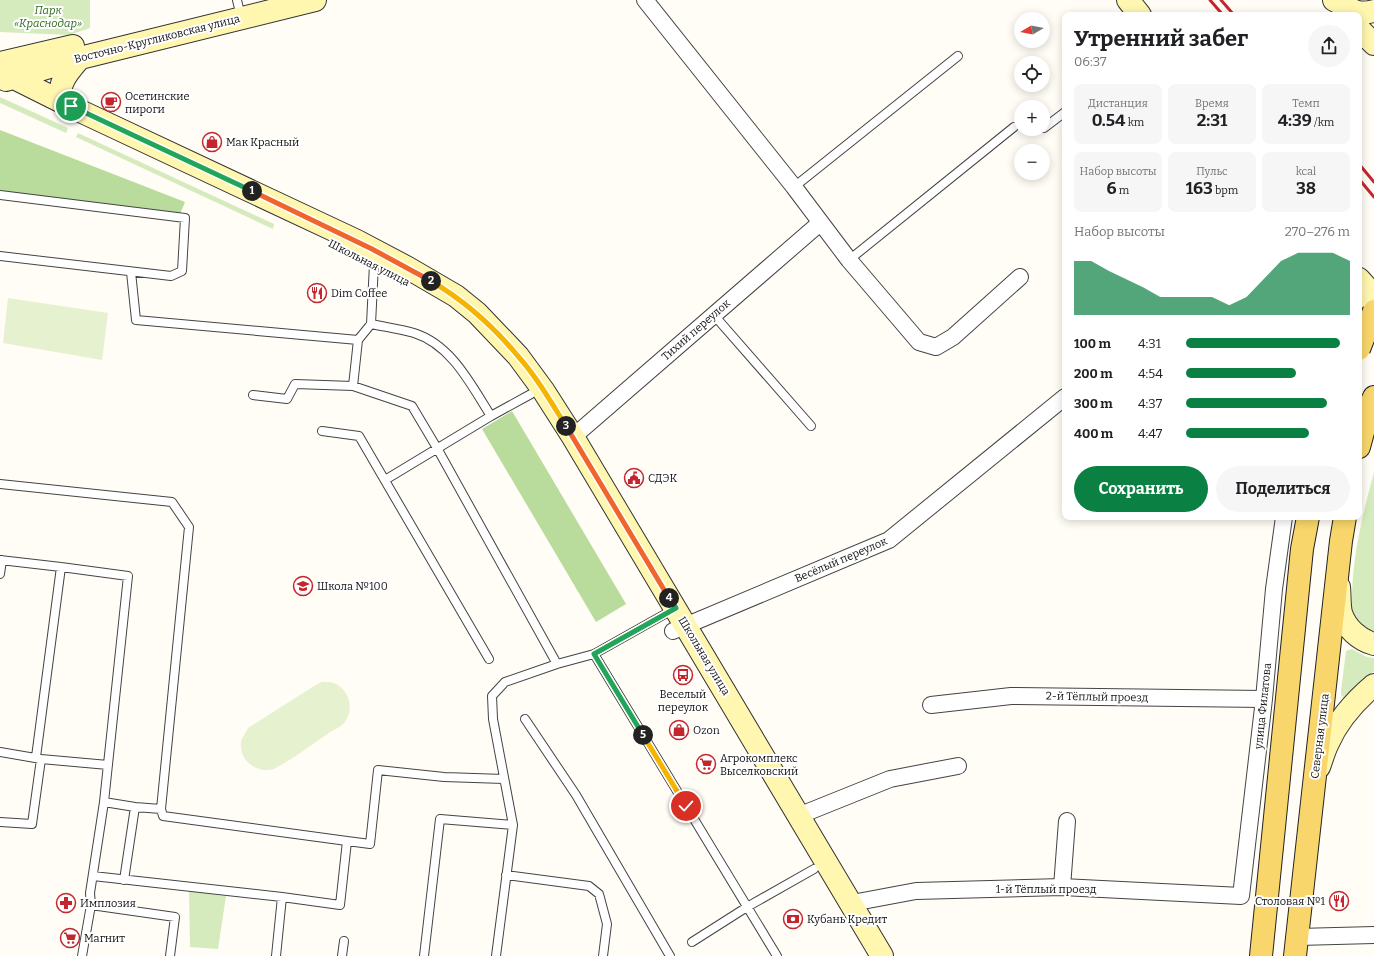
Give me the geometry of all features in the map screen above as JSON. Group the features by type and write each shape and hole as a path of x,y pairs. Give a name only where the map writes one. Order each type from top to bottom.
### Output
{"main road":[{"name":"Восточно-Кругликовская улица","path":"3,77 243,6 315,0"},
{"path":"1118,0 1128,12"},
{"path":"1128,0 1138,12"},
{"path":"1331,0 1343,12"},
{"path":"1334,0 1355,12"},
{"name":"Восточно-Кругликовская улица","path":"3,77 80,58 243,6"},
{"path":"1362,13 1374,11"},
{"path":"1362,32 1374,44"},
{"path":"71,106 64,101 61,94 61,82 80,58"},
{"name":"Школьная улица","path":"3,77 71,106 357,241 456,296 477,313 518,356 543,390 573,437 674,620 864,956"},
{"name":"Школьная улица","path":"3,77 177,169 374,264 413,285 448,306 499,351 532,394 798,816 852,903 882,956"},
{"path":"1362,283 1374,296"},
{"path":"1362,302 1374,316"},
{"path":"1362,341 1374,311"},
{"path":"1362,437 1374,396"},
{"path":"1260,956 1302,549 1307,520"},
{"name":"Северная улица","path":"1296,947 1345,520"},
{"path":"1338,570 1341,613 1351,631 1366,642 1374,644"},
{"path":"1314,781 1328,743 1343,718 1358,699 1374,685"}],"street":[{"path":"645,0 794,187 849,260 919,342 936,348 953,337 1020,277"},
{"name":"Тихий переулок","path":"573,437 820,223"},
{"name":"Весёлый переулок","path":"674,620 889,540 1062,399"},
{"name":"улица Филатова","path":"1242,896 1264,699 1274,589 1284,520"},
{"name":"2-й Тёплый проезд","path":"931,705 1011,696 1264,699"},
{"path":"798,816 890,779 958,766"},
{"path":"1062,887 1067,821"},
{"name":"1-й Тёплый проезд","path":"852,903 916,891 1062,887 1242,896"},
{"path":"1296,947 1374,935"}],"lane":[{"path":"794,187 958,56"},
{"path":"1050,123 1062,114"},
{"path":"849,260 1014,128"},
{"path":"0,195 185,218 182,271 171,276 0,256"},
{"path":"353,386 358,340 371,324 374,264"},
{"path":"131,272 136,320 358,340"},
{"path":"714,314 811,426"},
{"path":"371,324 414,333 438,345 457,362 491,416"},
{"path":"253,395 287,399 296,384 353,386 412,406 437,448 557,664"},
{"path":"384,480 491,416 532,394"},
{"path":"322,431 359,436 489,659"},
{"path":"0,484 172,502 189,527 161,809 163,816 370,844 378,770 444,777 504,779"},
{"path":"0,574 1,560 128,576 104,802 82,956"},
{"path":"0,822 32,824 61,567"},
{"path":"496,956 513,825 493,719 492,696 505,682 557,664 594,654 674,620"},
{"path":"594,654 777,956"},
{"path":"525,719 576,795 670,956"},
{"path":"0,752 39,758 108,765"},
{"path":"104,802 161,809"},
{"path":"124,880 135,807"},
{"path":"424,956 440,819 513,825"},
{"path":"93,876 340,905 347,841"},
{"path":"692,942 747,907 814,869"},
{"path":"506,875 589,886 599,894 607,924 603,956"},
{"path":"276,956 282,897"},
{"path":"90,904 175,917 170,956"},
{"path":"342,956 344,941"}],"green space":[{"name":"Парк «Краснодар»","path":"0,0 90,0 90,28 69,35 0,32"},
{"path":"0,97 68,128 66,133 0,103"},
{"path":"0,130 185,202 180,214 0,191"},
{"path":"78,133 274,224 273,229 76,137"},
{"path":"8,298 108,313 102,360 3,343"},
{"path":"512,411 626,604 596,622 482,429"},
{"path":"1374,472 1374,632 1365,628 1359,623 1354,618 1352,613 1352,584 1362,519"},
{"path":"1352,649 1367,657 1374,658 1374,671 1347,697 1344,698 1341,695 1341,691 1346,651"},
{"path":"321,682 328,682 338,685 343,689 347,696 350,708 344,723 274,769 261,770 250,764 243,755 241,749 241,742 248,728"},
{"path":"189,891 226,896 218,949 190,947"}],"railway":[{"path":"1210,0 1220,12"},
{"path":"1221,0 1231,12"},
{"path":"1362,168 1374,182"},
{"path":"1362,183 1374,197"}],"place":[{"name":"Осетинские пироги","path":"111,102"},
{"name":"Мак Красный","path":"212,142"},
{"name":"Dim Coffee","path":"317,293"},
{"name":"СДЭК","path":"634,478"},
{"name":"Школа №100","path":"303,586"},
{"name":"Веселый переулок","path":"683,675"},
{"name":"Ozon","path":"679,730"},
{"name":"Агрокомплекс Выселковский","path":"706,764"},
{"name":"Столовая №1","path":"1339,901"},
{"name":"Имплозия","path":"66,903"},
{"name":"Кубань Кредит","path":"793,919"},
{"name":"Магнит","path":"70,938"}],"route":[{"path":"71,106 288,208 408,268 456,296 477,313 518,356 543,390 573,437 676,608 594,654 686,806"}]}
